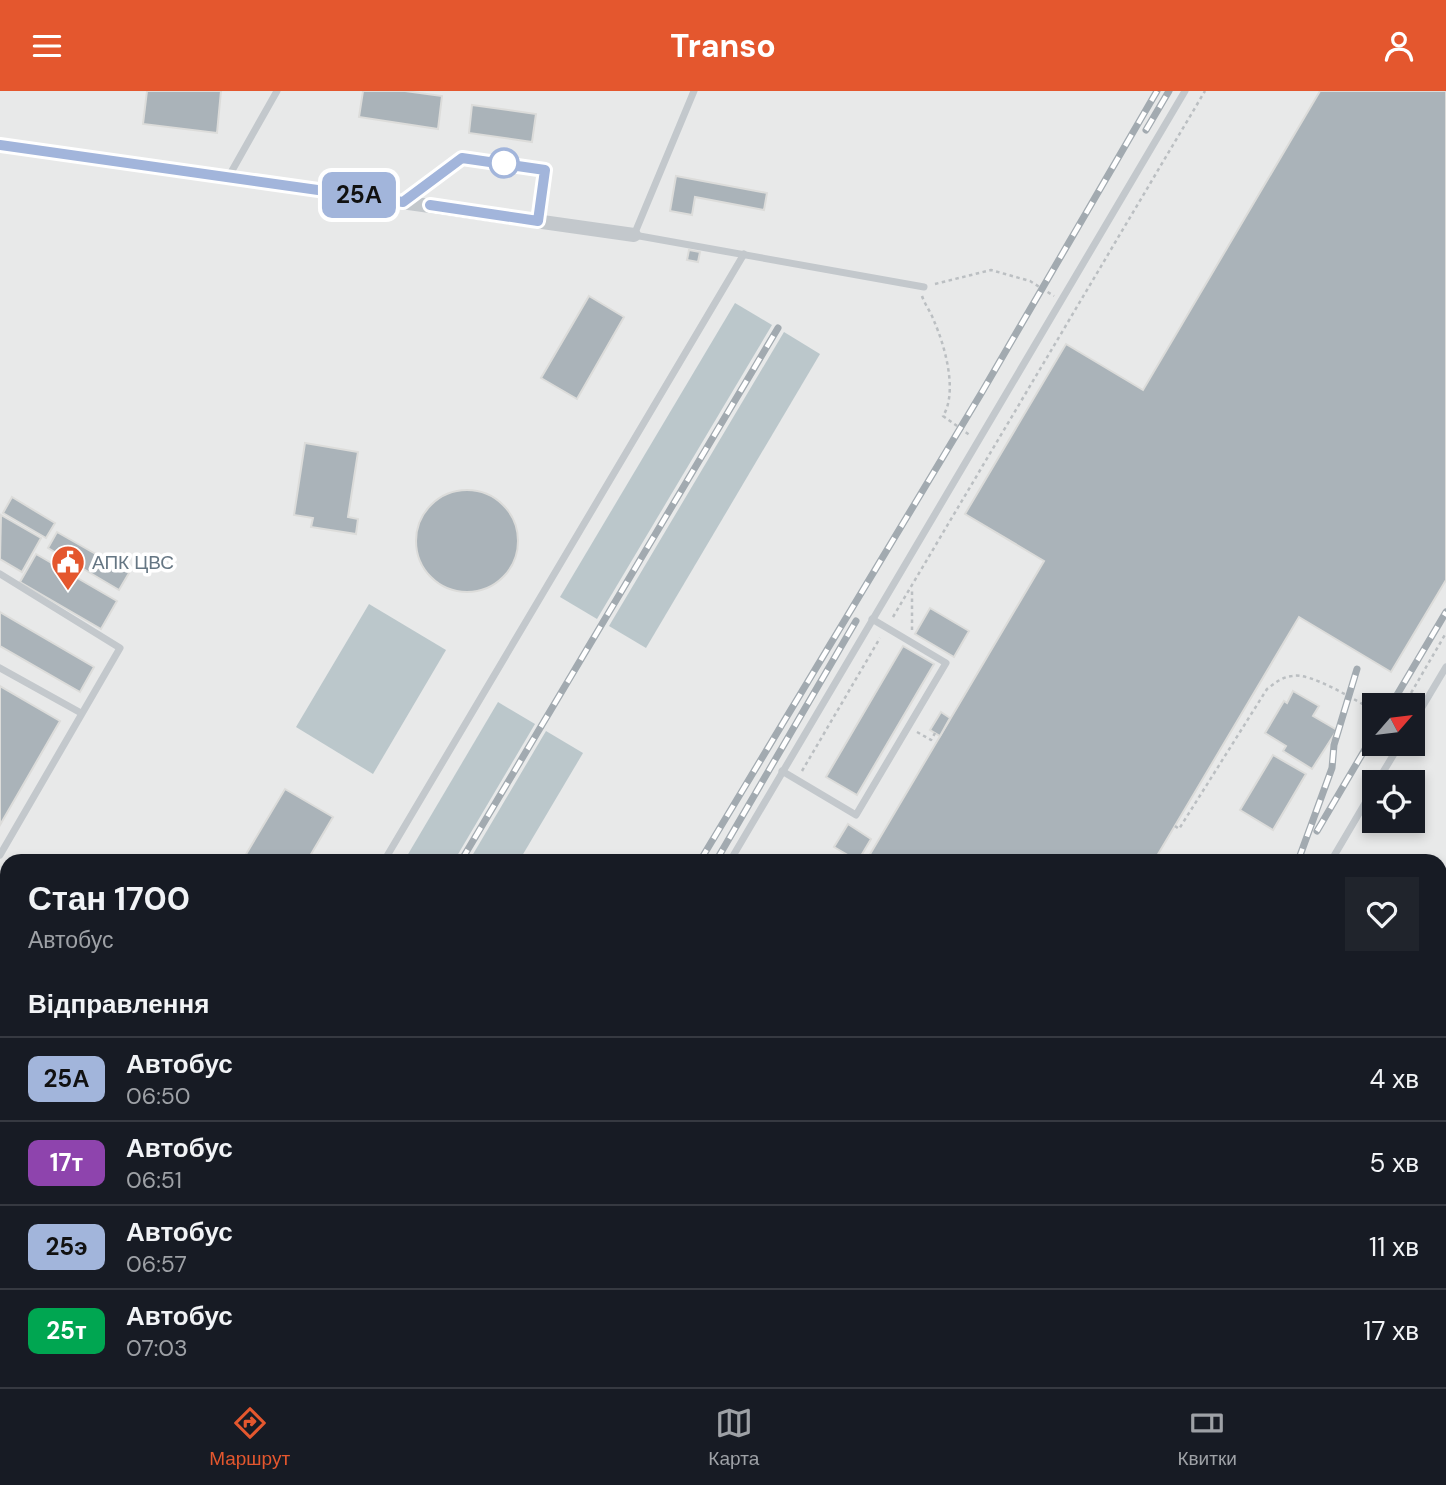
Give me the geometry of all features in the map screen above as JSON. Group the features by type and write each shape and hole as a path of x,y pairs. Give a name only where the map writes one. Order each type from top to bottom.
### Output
{"street":[{"path":"0,145 634,235"}],"lane":[{"path":"229,177 278,91"},
{"path":"694,91 634,235 924,287"},
{"path":"734,854 1185,91"},
{"path":"403,202 462,158 504,163 545,170 538,221"},
{"path":"388,854 744,254"},
{"path":"0,574 120,648 1,854"},
{"path":"782,771 856,815 946,663 872,619"},
{"path":"1425,702 1446,667"},
{"path":"0,668 81,713"},
{"path":"1335,854 1362,809"}],"path":[{"path":"796,780 1205,91"},
{"path":"924,287 991,270 1030,281"},
{"path":"922,298 935,322 949,369 948,407 943,416 977,441"},
{"path":"912,585 912,643"},
{"path":"1411,693 1446,633"},
{"path":"1175,826 1179,829 1267,689 1281,679 1295,675 1309,677 1362,704"},
{"path":"908,727 931,740 935,733"}],"shaded area":[{"path":"0,91 1446,91 1446,854 0,854"},
{"path":"735,303 772,325 597,619 560,597"},
{"path":"784,332 820,354 646,648 609,626"},
{"path":"369,604 446,650 373,774 296,727"},
{"path":"498,702 535,724 458,854 408,854"},
{"path":"546,731 583,753 523,854 473,854"}],"building":[{"path":"147,91 221,91 217,133 143,124"},
{"path":"363,91 405,91 442,96 438,129 359,117"},
{"path":"1320,91 1446,91 1446,580 1391,672 1299,617 1158,854 870,854 1044,561 965,514 1066,344 1143,390"},
{"path":"472,105 536,114 532,142 469,133"},
{"path":"676,176 767,193 764,210 695,197 692,215 670,211"},
{"path":"689,250 700,252 698,262 687,260"},
{"path":"589,296 624,317 577,399 541,378"},
{"path":"305,443 358,452 348,517 358,519 356,534 311,527 313,518 294,515"},
{"path":"467,490 486,494 503,505 514,522 518,541 514,560 503,577 486,588 467,592 448,588 431,577 420,560 416,541 420,522 431,505 448,494"},
{"path":"12,497 55,523 46,538 3,513"},
{"path":"1,515 41,538 22,572 0,559"},
{"path":"57,532 129,573 119,590 48,548"},
{"path":"36,554 117,601 101,629 20,582"},
{"path":"930,608 969,631 954,657 915,634"},
{"path":"0,612 94,667 80,692 0,646"},
{"path":"903,646 934,664 857,795 826,777"},
{"path":"0,686 60,721 0,825"},
{"path":"1293,691 1319,706 1313,716 1337,730 1312,769 1283,751 1286,746 1265,733"},
{"path":"941,712 950,718 940,736 930,730"},
{"path":"1273,755 1306,774 1273,830 1240,810"},
{"path":"285,789 333,817 311,854 246,854"},
{"path":"848,824 871,839 862,854 846,854 834,847"}],"railway":[{"path":"704,854 982,392 1157,91"},
{"path":"1146,130 1169,91"},
{"path":"465,854 778,328"},
{"path":"1398,693 1446,612"},
{"path":"720,854 856,621"},
{"path":"1301,854 1332,768 1334,745 1357,669"},
{"path":"1317,831 1362,754"}],"bus line":[{"name":"25А","path":"0,145 403,202 462,158 545,170 538,221 430,205"}],"place":[{"name":"АПК ЦВС","path":"68,592"}]}
